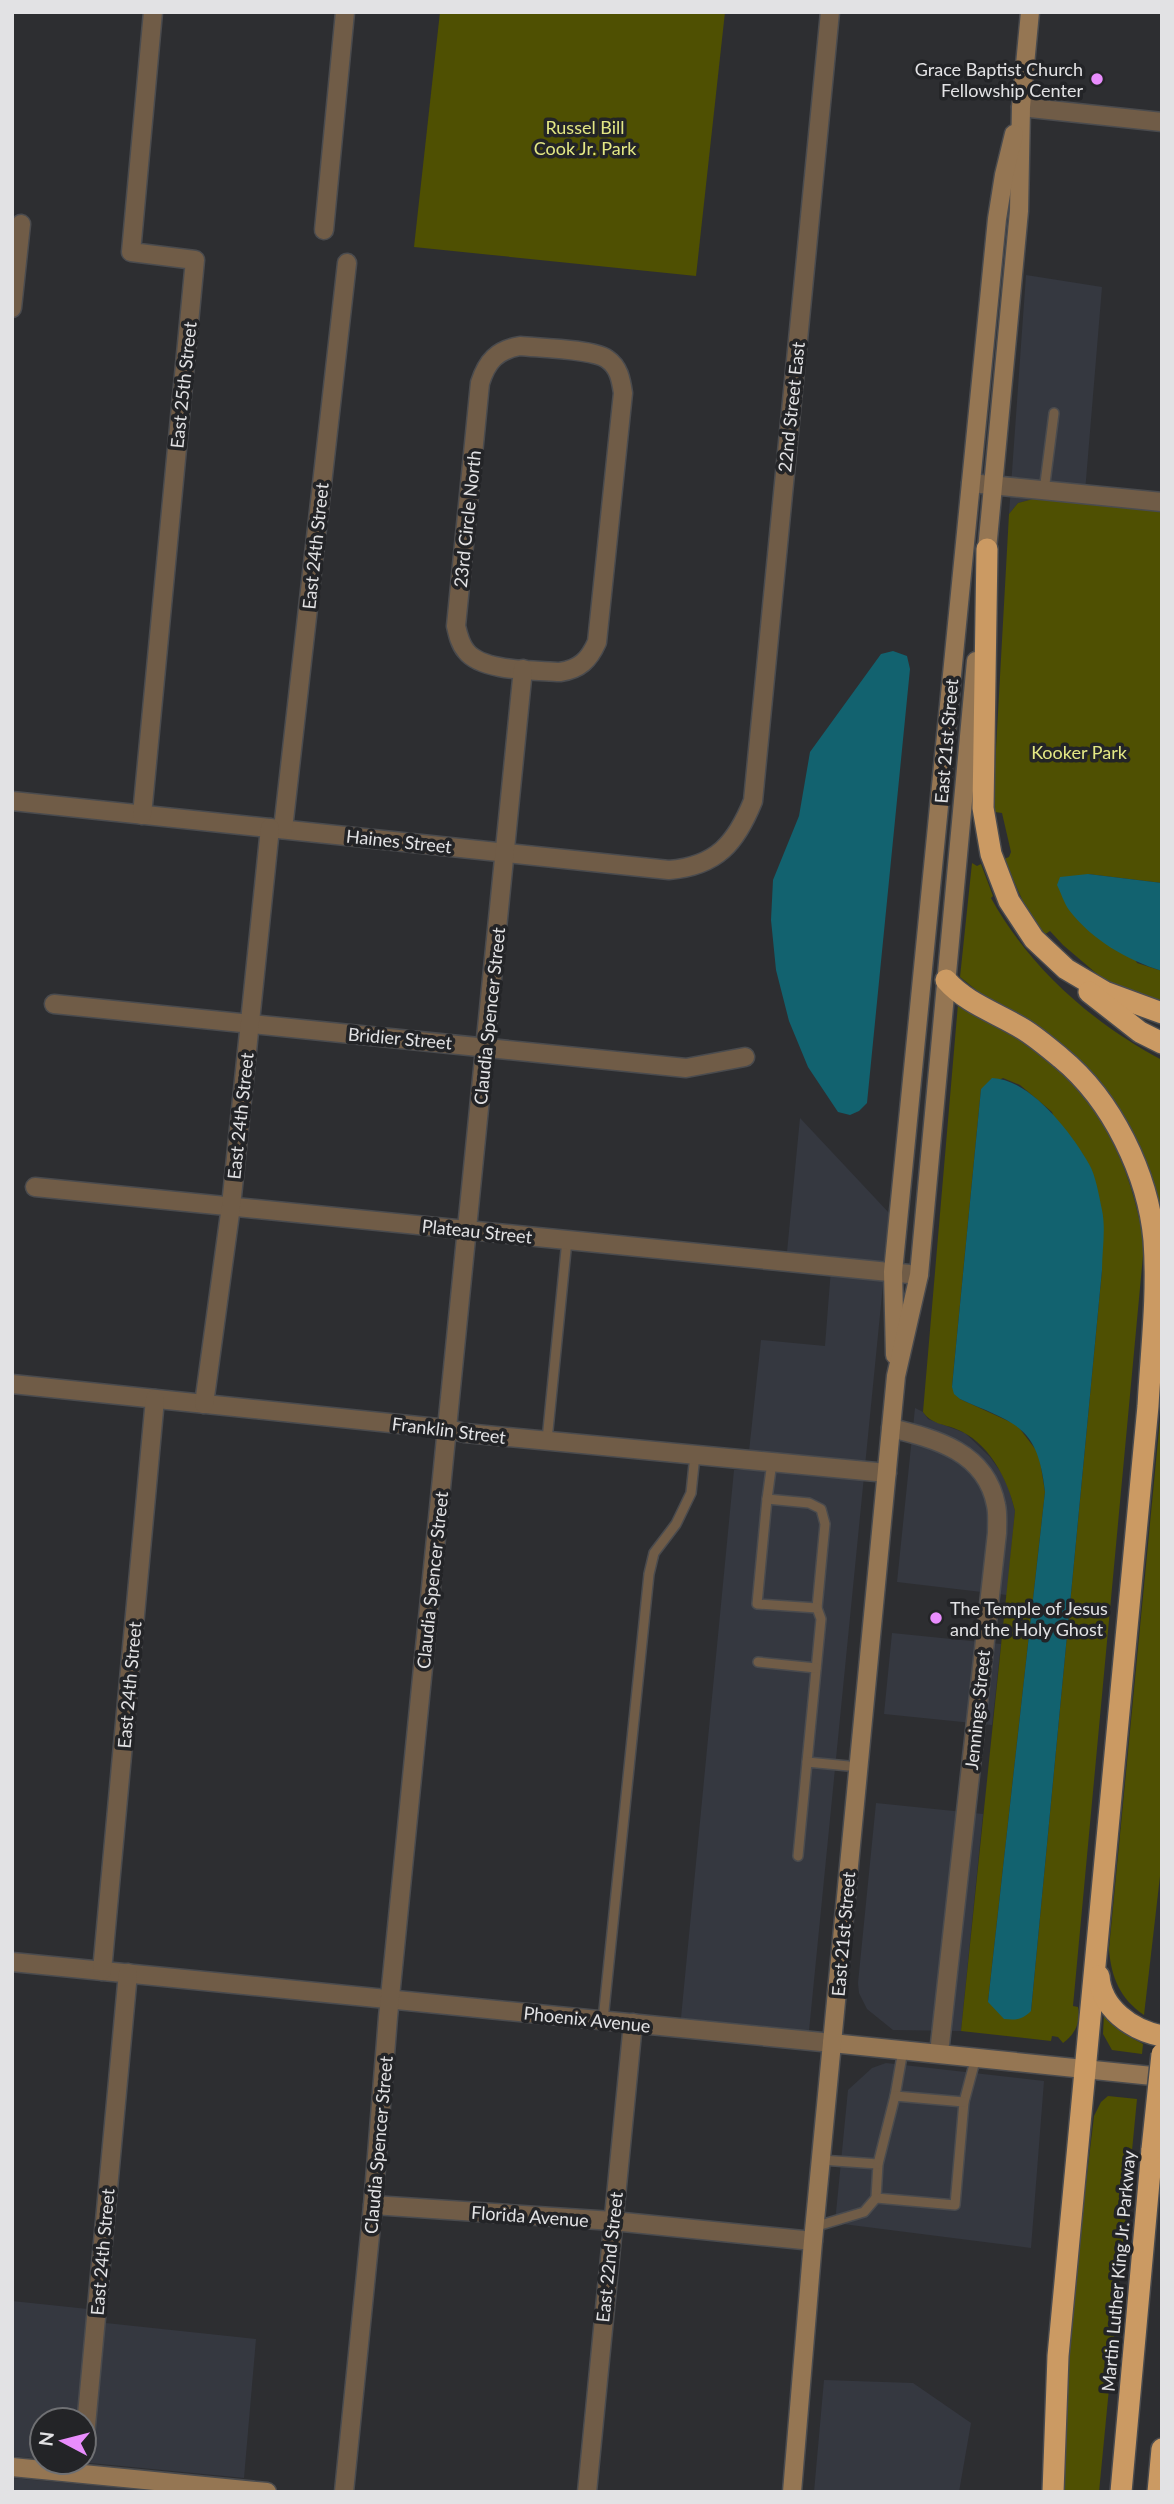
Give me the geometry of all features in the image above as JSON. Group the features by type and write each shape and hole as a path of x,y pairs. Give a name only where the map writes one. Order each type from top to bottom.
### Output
{"highway":[{"path":"987,549 983,808 990,853 1009,901 1034,939 1098,1001 1140,1032 1162,1043"},
{"path":"1066,969 1105,992 1162,1013"},
{"path":"947,980 956,992 1025,1030 1063,1059 1092,1090 1132,1158 1146,1198 1154,1238 1155,1285 1148,1406 1058,2356 1053,2492"},
{"path":"1148,1406 1162,1345"},
{"path":"1097,1942 1100,1987 1107,2001 1116,2014 1136,2027 1162,2036"},
{"name":"Martin Luther King Jr. Parkway","path":"1121,2492 1162,2054"},
{"path":"1158,2492 1162,2449"}],"main road":[{"name":"East 21st Street","path":"896,1376 919,1275 1019,211 1021,107 1030,12"},
{"name":"East 21st Street","path":"792,2492 813,2234 896,1376 893,1272 997,219 1004,175 1021,107"},
{"path":"927,939 947,980"},
{"name":"Phoenix Avenue","path":"832,2043 1162,2077"},
{"path":"98,2470 267,2492"}],"street":[{"name":"East 25th Street","path":"142,815 195,260 131,253 153,12"},
{"path":"324,230 345,12"},
{"name":"22nd Street East","path":"753,801 830,12"},
{"path":"1021,107 1162,122"},
{"path":"12,308 21,224"},
{"name":"East 24th Street","path":"204,1404 231,1206 249,1025 348,263"},
{"name":"23rd Circle North","path":"520,346 593,354 607,359 621,377 624,393 597,642 587,660 572,670 560,672 523,669 489,666 477,660 467,653 456,626 480,383 493,357 506,349 520,346"},
{"path":"971,483 1162,502"},
{"name":"Claudia Spencer Street","path":"344,2492 373,2205 390,1999 523,669"},
{"name":"Haines Street","path":"12,802 669,870 687,869 707,860 727,846 742,829 753,801"},
{"name":"Bridier Street","path":"54,1004 686,1068 745,1057"},
{"name":"Plateau Street","path":"35,1187 919,1275"},
{"name":"Franklin Street","path":"12,1384 465,1433 887,1473"},
{"name":"East 24th Street","path":"102,1971 155,1399"},
{"name":"Jennings Street","path":"891,1429 952,1446 971,1461 988,1482 996,1506 997,1533 939,2053"},
{"name":"Phoenix Avenue","path":"12,1962 832,2043"},
{"name":"East 24th Street","path":"88,2406 128,1973"},
{"name":"East 22nd Street","path":"587,2492 633,2023"},
{"name":"Florida Avenue","path":"373,2205 813,2234"}],"lane":[{"path":"1044,491 1054,413"},
{"path":"547,1440 567,1240"},
{"path":"603,2020 649,1574 654,1553 676,1524 691,1493 695,1455"},
{"path":"772,1462 757,1604 817,1608"},
{"path":"767,1499 809,1503 821,1509 825,1524 817,1608 821,1619 798,1856"},
{"path":"758,1662 816,1668"},
{"path":"807,1762 859,1768"},
{"path":"813,2234 864,2212 876,2199 878,2164 895,2096 903,2049"},
{"path":"876,2199 955,2205 964,2102 976,2057"},
{"path":"895,2096 964,2102"},
{"path":"821,2160 878,2164"}],"shaded area":[{"path":"1026,275 1102,287 1084,504 1033,499 1018,503 1009,514"},
{"path":"800,1118 890,1214 809,2031 681,2018 734,1470 747,1470 761,1340 825,1346 832,1256 787,1252"},
{"path":"915,1408 923,1412 928,1419 965,1433 990,1457 1002,1474 1015,1511 1007,1595 897,1582"},
{"path":"892,1633 1001,1644 992,1725 884,1714"},
{"path":"876,1803 983,1814 961,2031 893,2030 867,2009 859,1993"},
{"path":"886,2063 1044,2081 1031,2248 835,2223 848,2090 872,2068"},
{"path":"12,2301 88,2309 87,2321 256,2339 244,2478 98,2464 98,2406 28,2406 28,2458 12,2456"},
{"path":"824,2380 913,2383 971,2423 959,2492 814,2492"},
{"path":"12,2478 163,2492 12,2492"}],"green space":[{"name":"Russel Bill Cook Jr. Park","path":"440,12 725,12 696,276 414,247"},
{"name":"Kooker Park","path":"1033,499 1162,511 1162,883 1088,874 1137,963 1162,971 1162,1006 1110,985 1050,931 1044,935 1025,906 1004,859 1009,857 1011,852 1002,813 995,812 994,785 1009,514 1018,503"},
{"path":"972,863 977,866 981,864 993,896 991,898 1006,923 1043,970 1087,1011 1162,1060 1162,1246 1134,1143 985,997 960,977"},
{"path":"958,1004 1029,1044 1053,1062 1074,1083 1092,1107 1120,1159 1131,1187 1144,1245 1073,2006 1078,2007 1079,2018 1074,2032 1063,2043 1058,2037 1052,2036 1051,2041 961,2031 1015,1511 1002,1474 978,1442 956,1429 934,1421 923,1412","holes":["1003,1078 1020,1085 1052,1112 1102,1270 1031,2011 988,2002 1045,1492 1039,1454 1017,1425 960,1399 952,1387 981,1089"]},
{"path":"1162,1399 1162,1859 1144,2015 1129,2002 1118,1986 1109,1949"},
{"path":"1104,2014 1143,2044 1142,2054 1112,2050 1103,2034"},
{"path":"1108,2096 1137,2099 1099,2492 1063,2492 1069,2327 1094,2116 1101,2102"}],"water":[{"path":"893,651 907,656 910,669 867,1103 850,1115 838,1112 808,1067 789,1021 776,970 771,920 773,880 799,816 810,752 881,654"},
{"path":"1088,874 1162,883 1162,971 1111,948 1088,931 1069,910 1057,885 1060,877"},
{"path":"992,1078 1021,1087 1035,1097 1072,1137 1094,1174 1104,1225 1102,1270 1031,2011 1022,2018 1012,2019 1004,2019 988,2002 1045,1492 1042,1470 1030,1440 1010,1422 960,1399 954,1394 952,1387 981,1089"}],"place":[{"name":"Grace Baptist Church Fellowship Center","path":"1097,79"},
{"name":"The Temple of Jesus and the Holy Ghost","path":"936,1618"}]}
